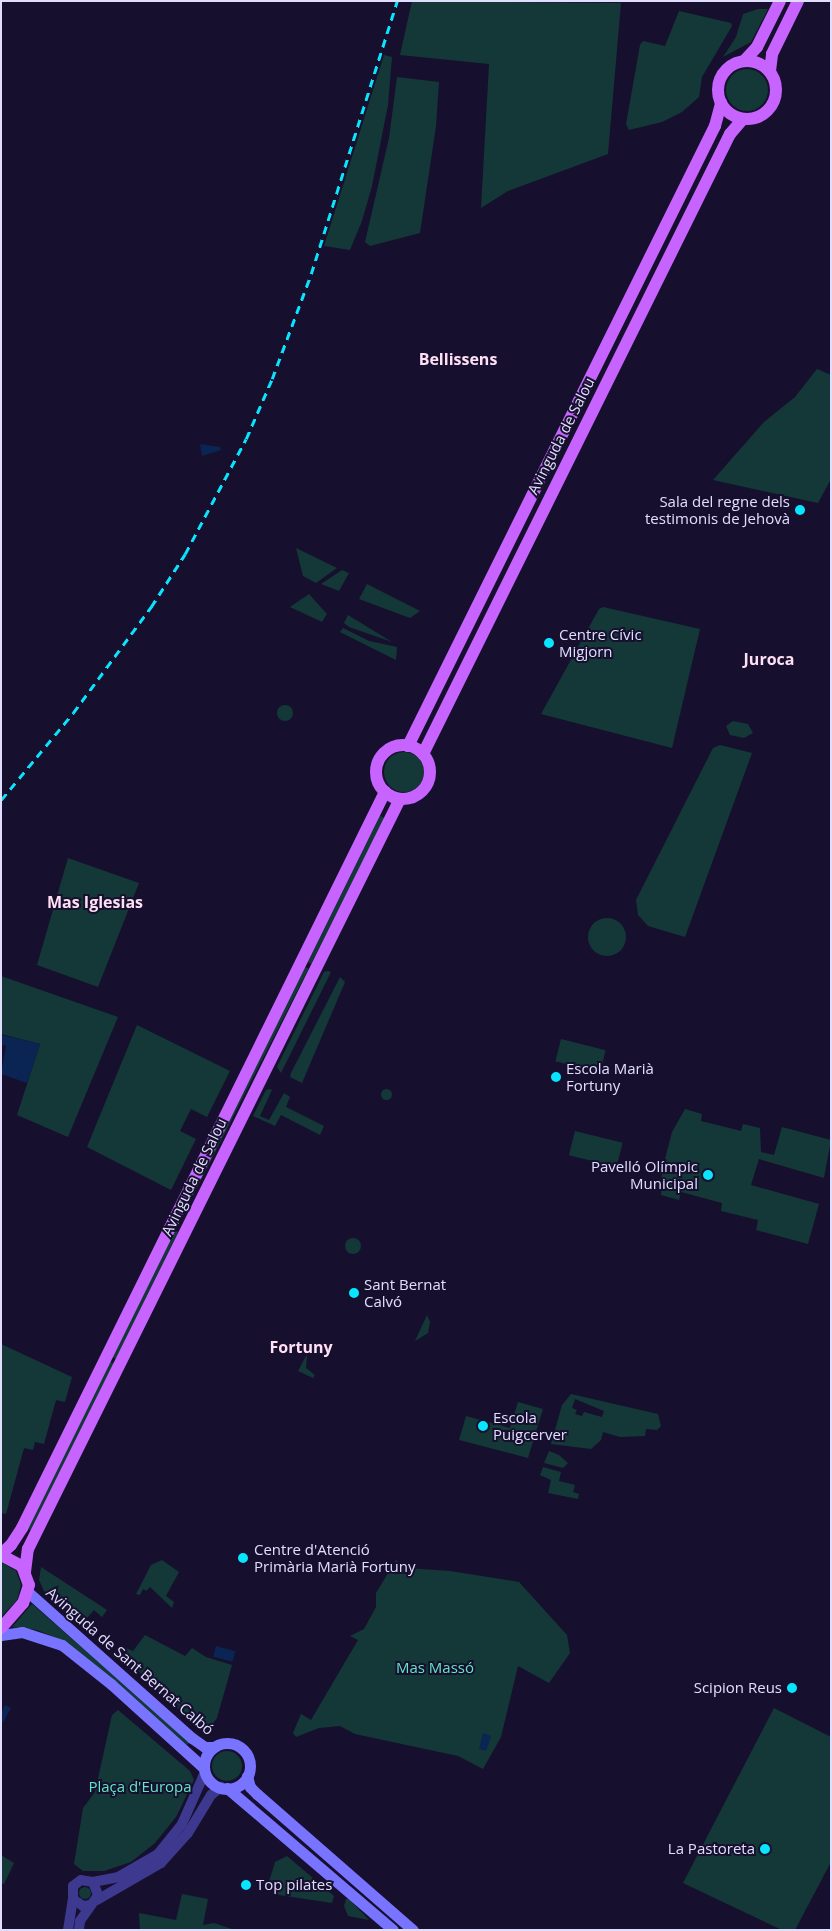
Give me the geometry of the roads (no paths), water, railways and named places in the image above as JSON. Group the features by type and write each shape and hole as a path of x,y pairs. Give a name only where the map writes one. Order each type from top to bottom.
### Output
{"main road":[{"path":"744,61 757,47 780,1"},
{"path":"721,103 730,114 743,119 762,116 772,106 776,88 770,71 772,54 798,1"},
{"path":"408,746 715,126 721,103 718,87 724,72 732,64 744,61 757,62 770,71"},
{"name":"Avinguda de Salou","path":"423,754 434,727 730,134 743,119"},
{"path":"408,746 423,754 430,770 428,784 414,797 400,799 385,792 376,771 381,758 388,750 408,746"},
{"path":"25,1572 14,1559 1,1554 16,1540 385,792"},
{"name":"Avinguda de Salou","path":"28,1592 25,1572 28,1549 400,799"},
{"path":"1,1628 23,1603 28,1592"},
{"name":"Avinguda de Sant Bernat Calbó","path":"28,1592 192,1738 205,1747 231,1743 244,1750 249,1763 247,1776 250,1787 414,1930"},
{"name":"Avinguda de Sant Bernat Calbó","path":"1,1635 30,1634 62,1645 96,1671 205,1770 211,1782 224,1788 393,1930"},
{"name":"Avinguda de Sant Bernat Calbó","path":"205,1770 206,1756 214,1747"},
{"path":"224,1788 238,1785 247,1776"}],"street":[{"path":"68,1930 74,1884 85,1879 93,1882 118,1877 158,1854 182,1824 205,1770"},
{"path":"73,1899 83,1906 94,1902 161,1863 188,1833 211,1795 224,1788"},
{"path":"79,1930 80,1921 94,1902 98,1890 93,1882"}],"water":[{"path":"200,444 220,447 221,450 202,456"},
{"path":"2,1035 40,1044 27,1083 1,1074 6,1046 1,1044"},
{"path":"216,1646 235,1651 232,1662 213,1657"},
{"path":"5,1705 11,1708 3,1723 1,1713"},
{"path":"483,1733 491,1736 486,1751 479,1749"}],"railway":[{"path":"1,800 73,713 151,607 185,554 246,439 272,379 311,274 397,1"}],"place":[{"name":"Sala del regne dels testimonis de Jehovà","path":"800,510"},
{"name":"Centre Cívic Migjorn","path":"549,643"},
{"name":"Escola Marià Fortuny","path":"556,1077"},
{"name":"Pavelló Olímpic Municipal","path":"708,1175"},
{"name":"Sant Bernat Calvó","path":"354,1293"},
{"name":"Escola Puigcerver","path":"483,1426"},
{"name":"Centre d'Atenció Primària Marià Fortuny","path":"243,1558"},
{"name":"Scipion Reus","path":"792,1688"},
{"name":"La Pastoreta","path":"765,1849"},
{"name":"Top pilates","path":"246,1885"}],"district":[{"name":"Bellissens","path":"458,359"},
{"name":"Juroca","path":"769,659"},
{"name":"Mas Iglesias","path":"95,902"},
{"name":"Fortuny","path":"301,1347"}],"park label":[{"name":"Mas Massó","path":"435,1668"},
{"name":"Plaça d'Europa","path":"140,1787"}]}
